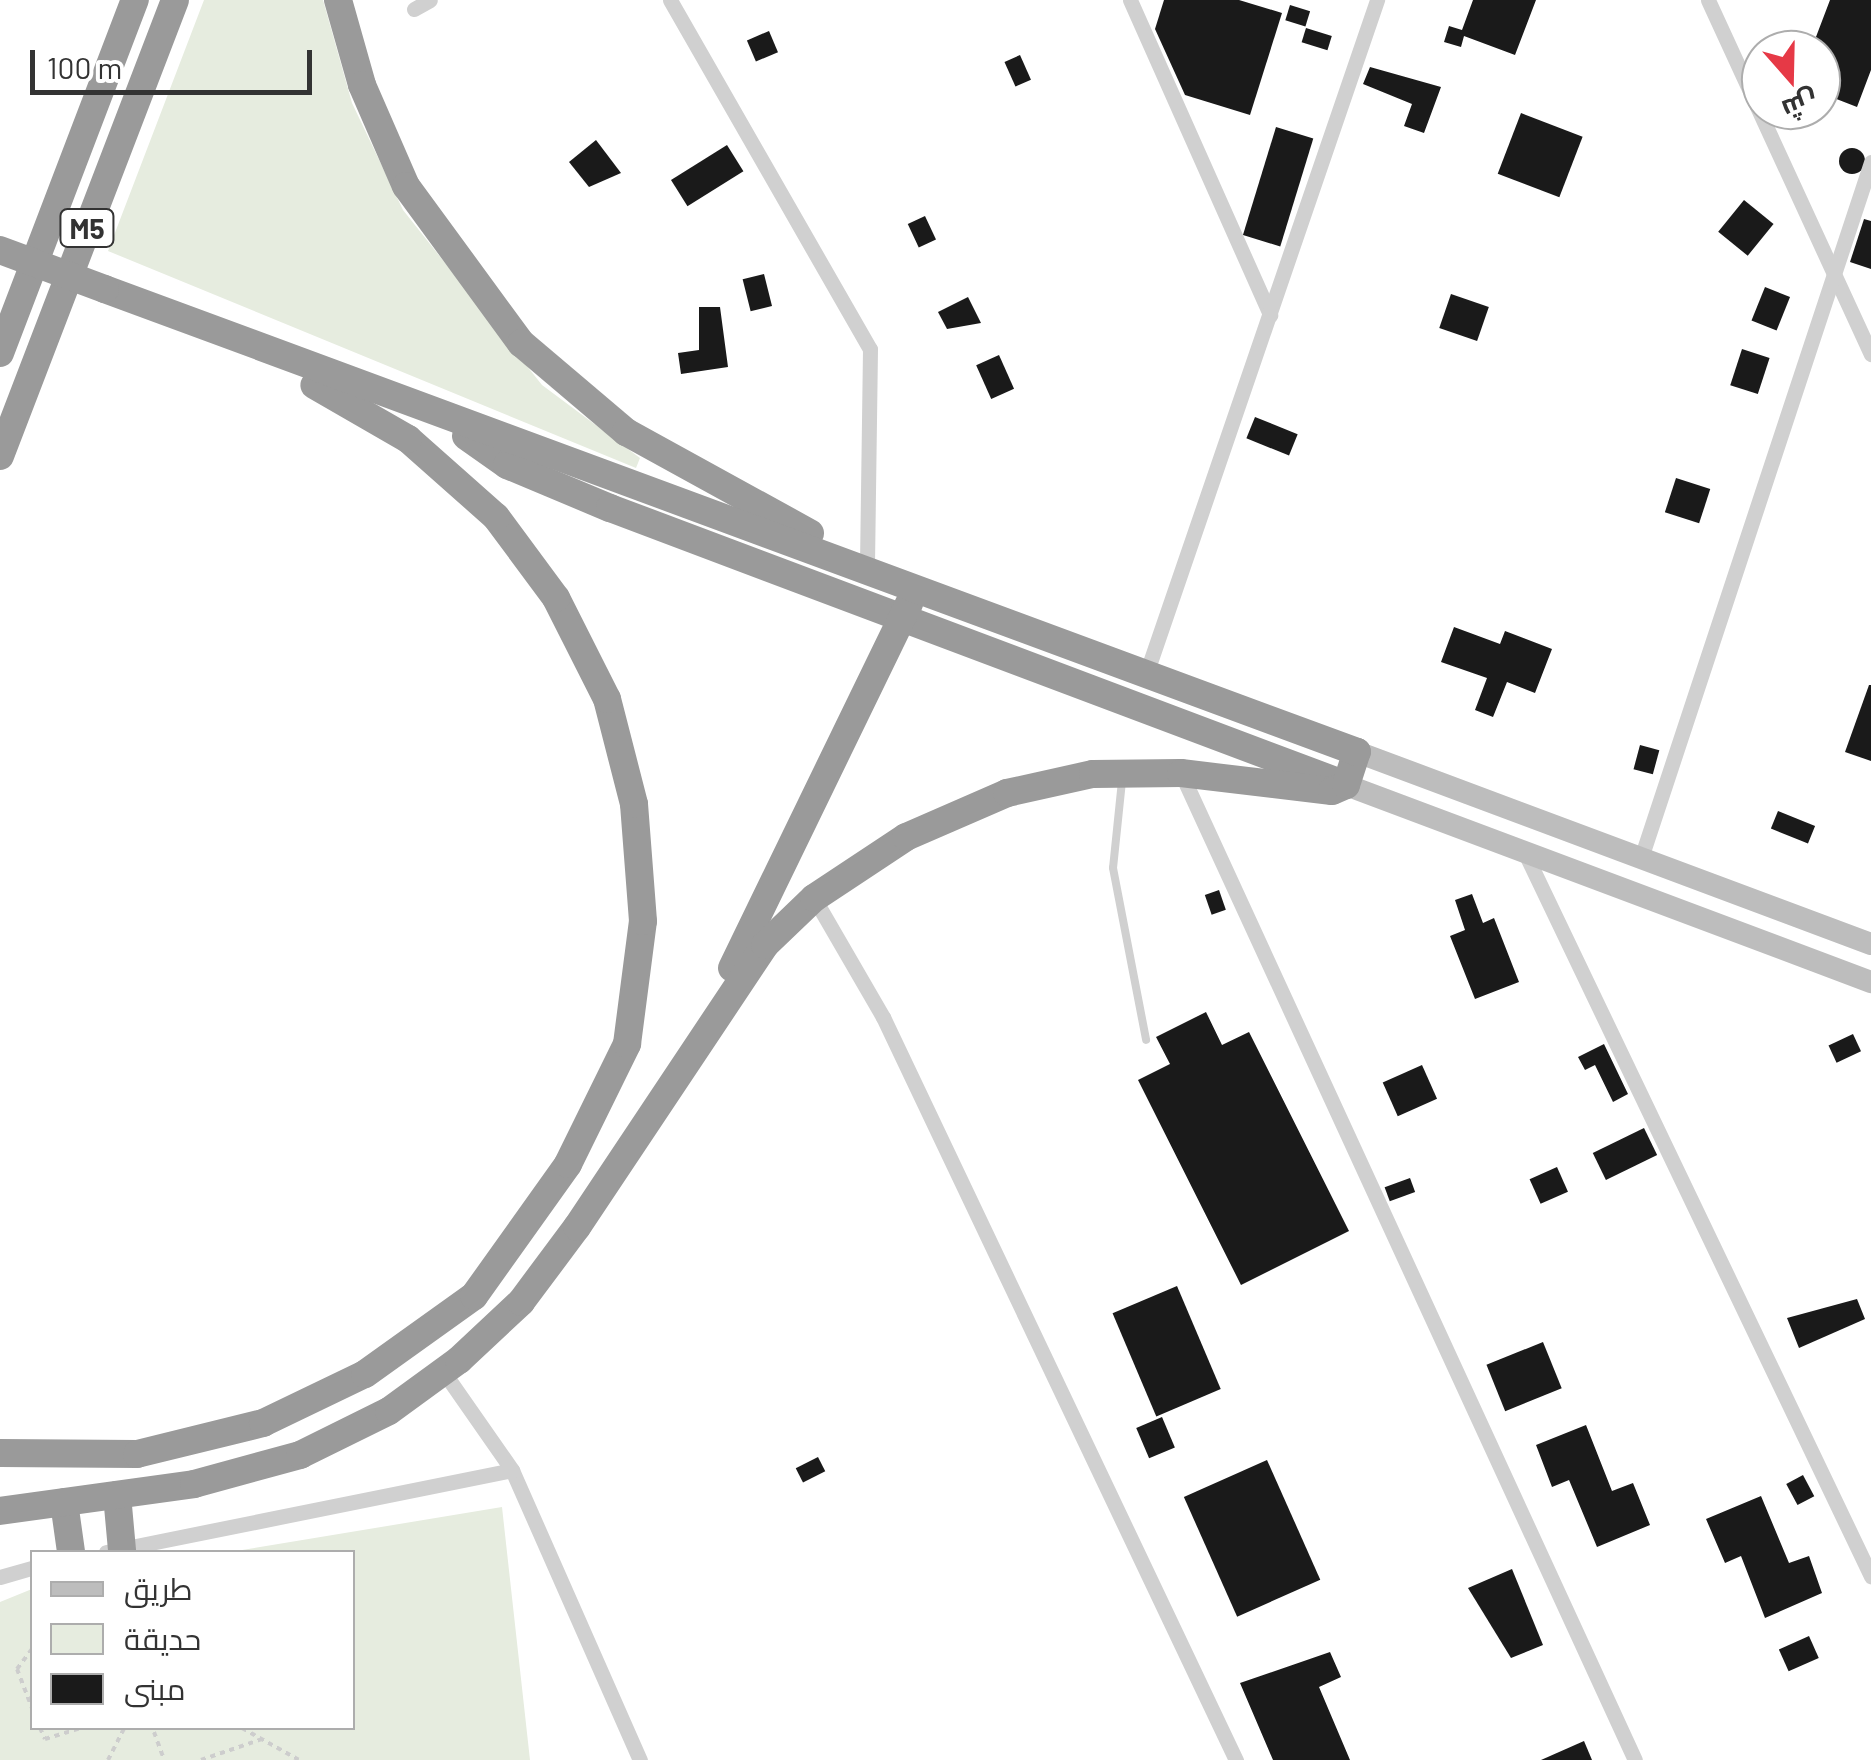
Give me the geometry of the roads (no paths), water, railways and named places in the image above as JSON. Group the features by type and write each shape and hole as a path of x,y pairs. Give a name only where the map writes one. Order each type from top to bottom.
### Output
{"highway":[{"name":"M5","path":"0,354 136,0"},
{"name":"M5","path":"0,456 175,0"},
{"path":"338,0 406,186 522,343 626,432 859,566"},
{"path":"0,250 453,422 898,580 1144,679 1357,752 1346,784"},
{"path":"0,1453 137,1454 263,1423 366,1374 474,1296 568,1164 626,1044 644,920 634,804 606,700 556,598 496,517 408,438 254,348"},
{"path":"453,422 507,465 1346,784"},
{"path":"693,1045 908,620 898,580"},
{"path":"0,1511 117,1495 300,1455 443,1371 521,1302 744,971 814,898 972,806 1035,784 1123,772 1181,773 1295,792 1346,784"},
{"path":"114,1550 117,1495"},
{"path":"64,1502 72,1550"}],"main road":[{"path":"1357,752 1871,944"},
{"path":"1346,784 1871,982"}],"street":[{"path":"414,9 430,0"},
{"path":"670,0 870,349 859,566"},
{"path":"1130,0 1270,315"},
{"path":"1144,679 1377,0"},
{"path":"1708,0 1834,258 1871,354"},
{"path":"1641,858 1834,258 1871,162"},
{"path":"1181,773 1635,1760"},
{"path":"1525,853 1871,1576"},
{"path":"814,898 891,1032 1236,1760"},
{"path":"443,1371 512,1470 640,1760"},
{"path":"119,1550 512,1470"},
{"path":"0,1577 30,1569"}],"lane":[{"path":"1123,772 1113,868 1146,1040"}]}
